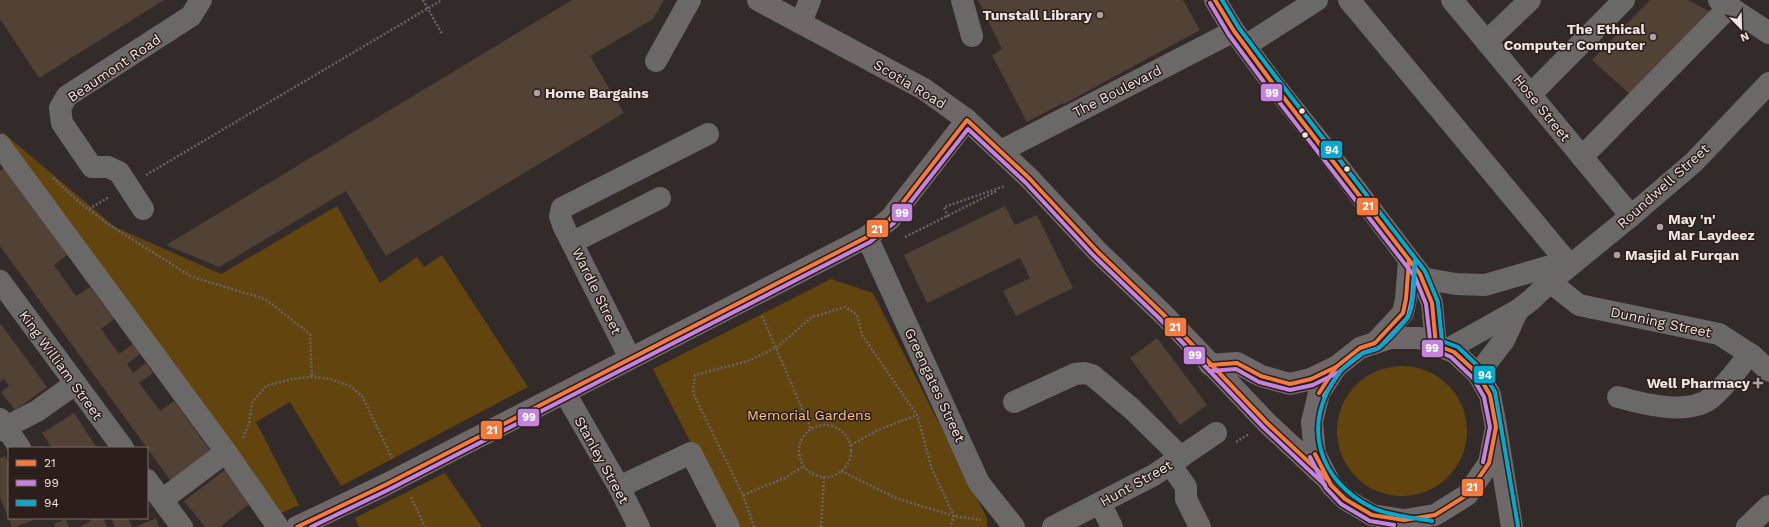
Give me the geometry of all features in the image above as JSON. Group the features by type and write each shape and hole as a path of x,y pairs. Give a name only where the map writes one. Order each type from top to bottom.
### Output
{"main road":[{"name":"Scotia Road","path":"758,0 924,89 967,120 1029,178 1098,252 1164,314 1210,365 1267,424 1329,481"},
{"path":"297,527 385,485 753,295 871,244 967,120"},
{"path":"1210,365 1237,363 1261,376 1290,384 1311,379 1336,367 1360,348 1390,338 1420,338 1454,352 1478,374 1490,395 1512,527"},
{"path":"1336,367 1319,393 1312,422 1315,454 1329,481 1345,499 1372,515 1431,527"},
{"path":"1395,519 1404,520 1436,515 1467,495 1489,463 1496,427"}],"street":[{"name":"Beaumont Road","path":"143,209 119,172 108,167 92,167 62,123 60,108 67,96 191,16 201,0"},
{"path":"656,61 690,0"},
{"path":"801,22 810,0"},
{"path":"962,0 972,36"},
{"path":"1215,0 1240,38 1409,260 1421,278 1432,303 1442,347 1518,310"},
{"name":"The Boulevard","path":"1001,151 1317,0"},
{"path":"1349,0 1573,260 1486,285 1456,284 1421,278"},
{"name":"Hose Street","path":"1452,0 1631,216"},
{"path":"1487,41 1530,0"},
{"path":"1531,94 1624,0"},
{"path":"1582,157 1725,3 1769,33"},
{"name":"Roundwell Street","path":"1518,310 1573,260 1631,216 1694,162 1769,83"},
{"path":"660,198 568,233 560,216 562,208 708,134"},
{"path":"0,145 226,452 278,527"},
{"name":"Wardle Street","path":"568,233 630,358"},
{"name":"Greengates Street","path":"871,244 979,483 1012,526"},
{"path":"1375,343 1403,313 1406,299 1409,260"},
{"name":"King William Street","path":"0,281 122,447"},
{"name":"Dunning Street","path":"1550,282 1579,305 1719,334 1750,354 1769,371"},
{"path":"1478,374 1504,340 1518,310"},
{"path":"1618,397 1660,406 1690,406 1700,404 1718,392 1750,354"},
{"path":"1014,402 1075,374 1084,373 1092,375 1132,409 1176,461 1186,487 1186,500 1200,527"},
{"path":"19,447 2,425 37,411 75,384"},
{"name":"Stanley Street","path":"565,393 619,487 639,527"},
{"name":"Hunt Street","path":"1053,527 1176,461 1216,433"},
{"path":"162,500 226,452"},
{"path":"619,487 692,453 729,527"},
{"path":"148,481 182,527"},
{"path":"1100,503 1112,527"},
{"path":"1746,527 1769,506"}],"path":[{"path":"423,0 442,34"},
{"path":"89,209 442,0"},
{"path":"51,176 108,224 192,277 265,299 310,334 312,377"},
{"path":"948,217 944,207 1029,178"},
{"path":"871,244 948,217 997,191"},
{"path":"753,295 777,347 811,429"},
{"path":"754,527 743,495 692,393 696,375 748,361 777,347 812,317 845,307 857,315 862,335 917,415 932,469 954,516 950,527"},
{"path":"226,452 242,444 252,403 266,386 292,379 312,377 330,379 350,386 362,396 393,460"},
{"path":"850,445 878,430 917,415"},
{"path":"819,425 831,425 846,435 850,445 851,454 848,463 841,471 832,476 816,475 804,466 800,458 800,444 804,436 811,429 819,425"},
{"path":"743,495 785,478 804,466"},
{"path":"841,471 898,499 954,516 1012,526"},
{"path":"821,527 824,476"},
{"path":"410,495 425,527"}],"green space":[{"path":"0,130 115,227 221,274 337,206 380,283 417,257 424,267 442,255 528,387 341,486 290,402 256,422 299,505 279,514 82,247"},
{"name":"Memorial Gardens","path":"831,279 873,293 987,518 987,527 734,527 653,369"},
{"path":"1402,366 1427,371 1448,385 1462,406 1467,431 1462,456 1448,477 1427,491 1402,496 1377,491 1356,477 1342,456 1337,431 1342,406 1356,385 1377,371"},
{"path":"445,473 482,527 359,527 355,518"}],"building":[{"path":"0,0 164,0 39,78 0,19"},
{"path":"572,0 664,0 653,19 590,56 624,113 386,256 346,191 219,267 166,245"},
{"path":"978,0 1183,0 1200,30 1064,104 1063,103 1027,122 992,55 1002,49"},
{"name":"The Ethical Computer Computer","path":"1650,0 1688,0 1714,14 1633,97 1592,60"},
{"path":"4,168 67,255 54,265 76,296 90,287 114,319 101,329 119,354 133,344 140,354 127,364 133,373 146,363 153,373 139,383 160,411 174,401 214,456 174,485 148,449 148,447 146,447 0,246 0,171"},
{"path":"1005,206 1015,225 1037,215 1073,288 1016,316 1003,291 1030,278 1020,258 927,303 904,255"},
{"path":"0,323 47,387 15,410 1,392 9,386 4,379 0,382"},
{"path":"1157,338 1207,405 1180,425 1130,358"},
{"path":"74,413 96,447 51,447 42,433"},
{"path":"5,456 8,462 8,517 0,497 0,458"},
{"path":"225,470 249,504 220,527 205,527 184,501"},
{"path":"156,518 159,527 136,527"},
{"path":"9,519 33,520 15,527 12,527"},
{"path":"66,519 69,527 55,527 54,524"},
{"path":"88,519 103,519 107,527 79,527 90,522"},
{"path":"111,519 128,519 132,527 115,527"}],"transit line":[{"name":"21","path":"1215,0 1234,31 1274,85 1420,274 1432,303 1436,345 1454,352 1478,374 1490,395 1496,427 1489,463 1467,495 1435,515 1404,520 1372,515 1345,499 1331,485 1315,454"},
{"name":"94","path":"1222,0 1239,28 1425,271 1438,302 1442,341 1458,347 1482,370 1495,392 1518,526"},
{"name":"99","path":"1210,3 1229,35 1269,89 1415,277 1426,304 1431,348 1451,357 1473,378 1484,397 1490,427 1483,462"},
{"name":"21","path":"297,527 385,485 867,237 890,219 967,120 1029,178 1098,252 1163,314 1267,423 1329,481"},
{"name":"99","path":"311,527 388,490 870,242 894,223 968,129 1025,182 1094,256 1159,318 1263,427 1325,485"},
{"name":"21","path":"1319,393 1336,367 1360,348 1375,343 1403,313 1406,299 1409,260"},
{"name":"99","path":"1324,396 1340,371 1363,353 1379,348 1408,317 1412,299 1415,260"},
{"name":"94","path":"1415,260 1413,295 1409,315 1395,333 1381,346 1375,350 1365,352 1360,355 1340,372 1328,391 1320,411 1318,430 1320,449 1327,466 1339,482 1354,496 1379,510 1432,521"},
{"name":"21","path":"1210,365 1237,363 1261,376 1290,384 1311,379 1336,367"},
{"name":"99","path":"1210,371 1236,369 1259,382 1290,390 1313,385 1339,372"},
{"name":"99","path":"1310,457 1326,488 1341,504 1370,521 1394,525"}],"place":[{"name":"Tunstall Library","path":"1100,15"},
{"name":"The Ethical Computer Computer","path":"1653,37"},
{"name":"Home Bargains","path":"537,93"},
{"name":"May 'n' Mar Laydeez","path":"1660,227"},
{"name":"Masjid al Furqan","path":"1617,255"},
{"name":"Well Pharmacy","path":"1758,383"}]}
